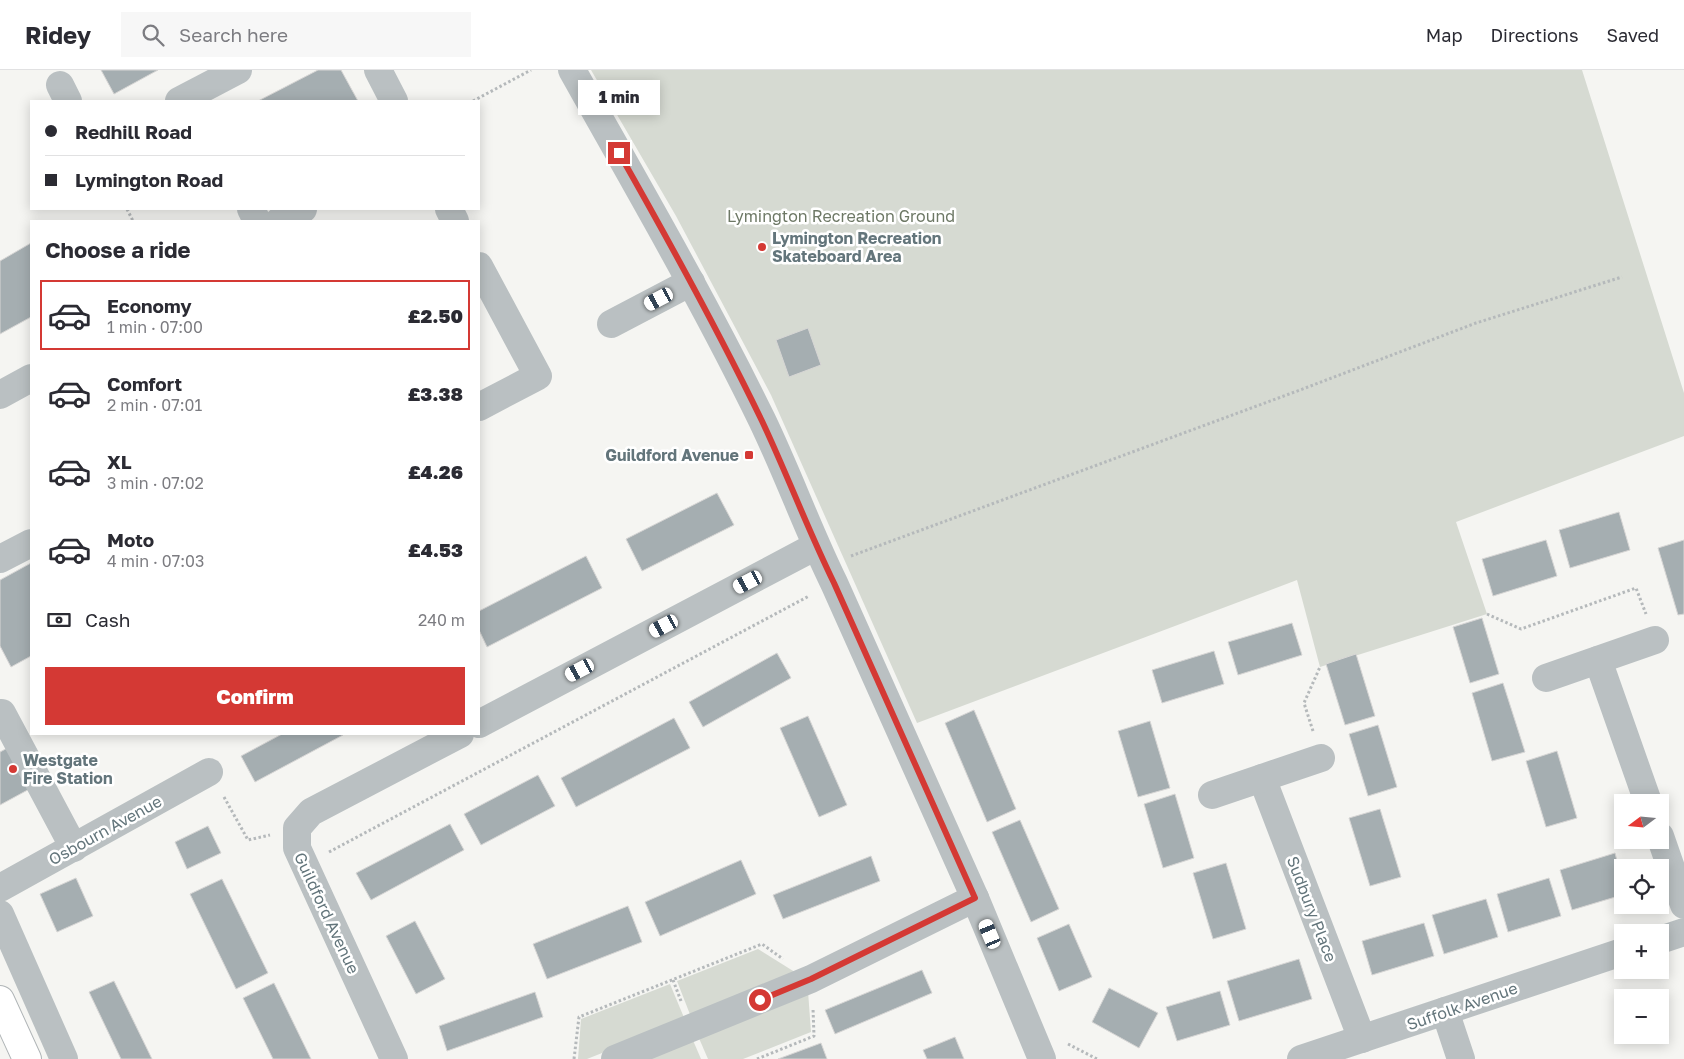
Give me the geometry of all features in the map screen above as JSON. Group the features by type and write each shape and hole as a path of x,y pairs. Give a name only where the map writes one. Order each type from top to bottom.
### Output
{"highway":[{"path":"0,1000 27,1059"}],"street":[{"path":"180,100 238,70"},
{"path":"378,70 393,100"},
{"path":"572,70 691,282 762,422 975,898 1042,1059"},
{"path":"281,220 301,210"},
{"path":"480,268 538,376 480,406"},
{"path":"611,324 691,282"},
{"path":"0,396 30,379"},
{"path":"0,559 30,544"},
{"path":"480,724 825,565"},
{"path":"1546,678 1655,640"},
{"path":"1598,660 1645,794"},
{"path":"0,714 2,713 74,848"},
{"name":"Guildford Avenue","path":"394,1059 297,848 297,828 311,812 458,735"},
{"path":"1212,795 1321,758"},
{"name":"Osbourn Avenue","path":"0,888 209,772"},
{"name":"Sudbury Place","path":"1262,778 1362,1040"},
{"path":"1665,849 1684,905"},
{"path":"614,1059 811,979 975,898"},
{"path":"0,914 64,1059"},
{"path":"1669,937 1684,932"},
{"name":"Suffolk Avenue","path":"1301,1059 1614,955"},
{"path":"1445,1011 1461,1059"}],"path":[{"path":"474,100 531,70"},
{"path":"305,864 825,565 1476,324 1622,277"},
{"path":"1487,614 1522,629 1636,588 1655,640"},
{"path":"1320,666 1304,703 1321,758"},
{"path":"209,772 248,840 297,828"}],"green space":[{"name":"Lymington Recreation Ground","path":"591,70 1582,70 1684,393 1684,436 1456,522 1487,614 1320,667 1297,580 917,723 771,395 676,216"},
{"path":"758,949 798,974 691,1017 677,981"},
{"path":"670,984 685,1020 587,1059 578,1059 581,1019"},
{"path":"808,991 811,1032 743,1059 708,1059 698,1036"},
{"path":"692,1038 701,1059 641,1059"}],"building":[{"path":"101,70 158,70 114,94"},
{"path":"318,70 341,70 357,100 260,100"},
{"path":"30,244 30,318 0,334 0,261"},
{"path":"808,328 821,365 789,377 776,340"},
{"path":"717,493 734,525 642,571 626,539"},
{"path":"1619,512 1630,550 1570,568 1559,530"},
{"path":"1546,540 1557,576 1493,596 1482,559"},
{"path":"1684,540 1684,614 1678,615 1658,548"},
{"path":"586,556 602,588 487,647 480,632 480,610"},
{"path":"30,564 30,657 11,667 0,646 0,580"},
{"path":"1482,618 1499,674 1470,683 1453,627"},
{"path":"1292,623 1302,655 1238,675 1228,642"},
{"path":"1214,651 1224,684 1162,703 1152,670"},
{"path":"777,653 791,678 703,727 689,702"},
{"path":"1356,654 1375,716 1345,725 1326,664"},
{"path":"1503,683 1525,752 1492,761 1472,693"},
{"path":"974,710 1016,809 987,822 945,723"},
{"path":"808,716 847,805 819,817 780,728"},
{"path":"674,718 690,748 576,807 561,778"},
{"path":"1150,721 1170,788 1138,797 1118,731"},
{"path":"1378,725 1397,787 1368,796 1349,734"},
{"path":"280,735 343,735 255,782 241,756"},
{"name":"Westgate Fire Station","path":"13,745 35,786 0,805 0,752"},
{"path":"1557,751 1577,818 1546,827 1526,761"},
{"path":"538,775 555,806 481,845 464,814"},
{"path":"1175,794 1194,858 1163,868 1144,804"},
{"path":"1380,809 1401,877 1370,886 1349,818"},
{"path":"1020,820 1059,909 1031,922 992,832"},
{"path":"450,824 464,850 371,900 356,873"},
{"path":"208,826 221,853 187,869 175,842"},
{"path":"1615,853 1617,859 1614,859 1614,897 1572,910 1560,870"},
{"path":"871,856 880,881 783,919 773,895"},
{"path":"741,860 756,894 660,936 645,902"},
{"path":"1226,863 1246,929 1213,939 1193,873"},
{"path":"76,878 93,916 57,932 40,894"},
{"path":"1549,878 1561,916 1508,932 1497,894"},
{"path":"222,879 268,973 236,989 190,894"},
{"path":"1486,899 1498,937 1444,954 1432,915"},
{"path":"628,906 642,942 547,979 533,944"},
{"path":"415,921 445,979 416,994 386,936"},
{"path":"1424,923 1434,956 1372,975 1362,941"},
{"path":"1069,924 1092,977 1059,991 1037,938"},
{"path":"1299,959 1312,999 1239,1021 1227,981"},
{"path":"922,970 932,993 835,1034 825,1010"},
{"path":"114,981 152,1059 121,1059 89,992"},
{"path":"274,983 311,1059 273,1059 243,998"},
{"path":"1109,988 1158,1013 1139,1048 1092,1022"},
{"path":"1220,991 1230,1025 1177,1041 1166,1007"},
{"path":"535,992 543,1017 447,1051 439,1026"},
{"path":"955,1037 964,1059 927,1059 923,1050"},
{"path":"821,1043 827,1059 778,1059"}],"place":[{"name":"Lymington Recreation Skateboard Area","path":"762,247"},
{"name":"Guildford Avenue","path":"749,455"},
{"name":"Westgate Fire Station","path":"13,769"}],"route":[{"path":"619,153 691,282 762,422 975,898 811,979 760,1000"}]}
